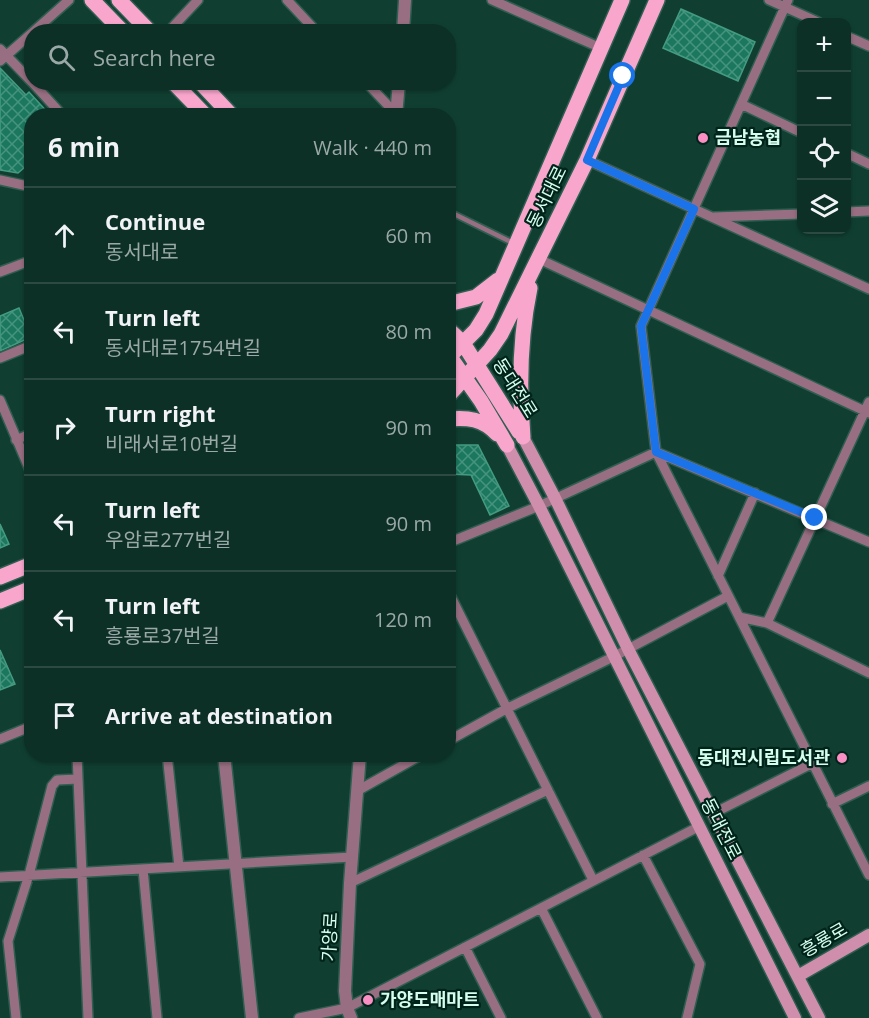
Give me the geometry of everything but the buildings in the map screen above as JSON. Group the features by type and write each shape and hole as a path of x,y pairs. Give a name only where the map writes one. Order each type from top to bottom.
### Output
{"main road":[{"path":"92,0 115,24"},
{"path":"120,0 142,24"},
{"name":"동서대로","path":"456,350 480,324 506,271 622,0"},
{"name":"동서대로","path":"456,388 501,334 587,160 657,0"},
{"path":"181,90 198,108"},
{"path":"208,90 224,108"},
{"path":"523,437 519,408 526,317 536,265"},
{"path":"456,302 484,293 506,271"},
{"name":"동대전로","path":"456,336 478,364 523,437 628,649 819,1018"},
{"name":"동대전로","path":"456,365 507,445 539,506 795,1018"},
{"path":"456,419 483,422 507,445"},
{"path":"0,577 24,567"},
{"path":"0,601 24,591"},
{"name":"흥룡로","path":"798,976 869,935"}],"street":[{"path":"41,24 69,0"},
{"path":"176,24 198,0"},
{"path":"287,0 310,24"},
{"path":"404,24 405,0"},
{"path":"492,0 601,48"},
{"path":"769,0 786,4 811,18"},
{"path":"786,4 641,326 656,452 869,875"},
{"path":"24,38 2,55 24,75"},
{"path":"851,38 869,46"},
{"path":"39,90 56,108"},
{"path":"373,90 390,108"},
{"path":"397,108 398,90"},
{"path":"741,105 797,131"},
{"path":"851,155 869,164"},
{"path":"587,160 869,289"},
{"path":"0,180 24,185"},
{"path":"851,212 869,211"},
{"path":"712,217 797,214"},
{"path":"0,272 24,263"},
{"path":"536,265 648,310 868,409 767,623"},
{"path":"0,358 24,348"},
{"path":"0,400 24,458"},
{"path":"16,440 24,437"},
{"path":"456,540 539,506 656,452 869,542"},
{"path":"718,576 755,493"},
{"path":"456,737 728,596"},
{"path":"456,607 593,880"},
{"path":"739,617 767,623 869,673"},
{"path":"0,739 24,729"},
{"path":"77,762 88,1018"},
{"path":"168,762 179,867"},
{"path":"225,762 252,1018"},
{"name":"가양로","path":"349,1013 345,991 359,762"},
{"path":"357,791 409,762"},
{"name":"동대전로","path":"714,813 812,764"},
{"path":"16,1018 8,941 52,786 57,780 78,779"},
{"path":"832,804 869,786"},
{"path":"350,883 548,790"},
{"path":"299,1018 349,1013 465,947 699,827"},
{"path":"643,855 699,964 687,1018"},
{"path":"1,874 28,875 352,856"},
{"path":"143,869 157,1018"},
{"path":"541,908 597,1018"},
{"path":"465,947 501,1018"}],"lane":[{"path":"456,215 517,245"}],"place":[{"name":"금남농협","path":"703,138"},
{"name":"동대전시립도서관","path":"842,758"},
{"name":"가양도매마트","path":"368,1000"}],"route":[{"path":"623,76 587,160 694,209 641,326 656,452 815,518"}]}
